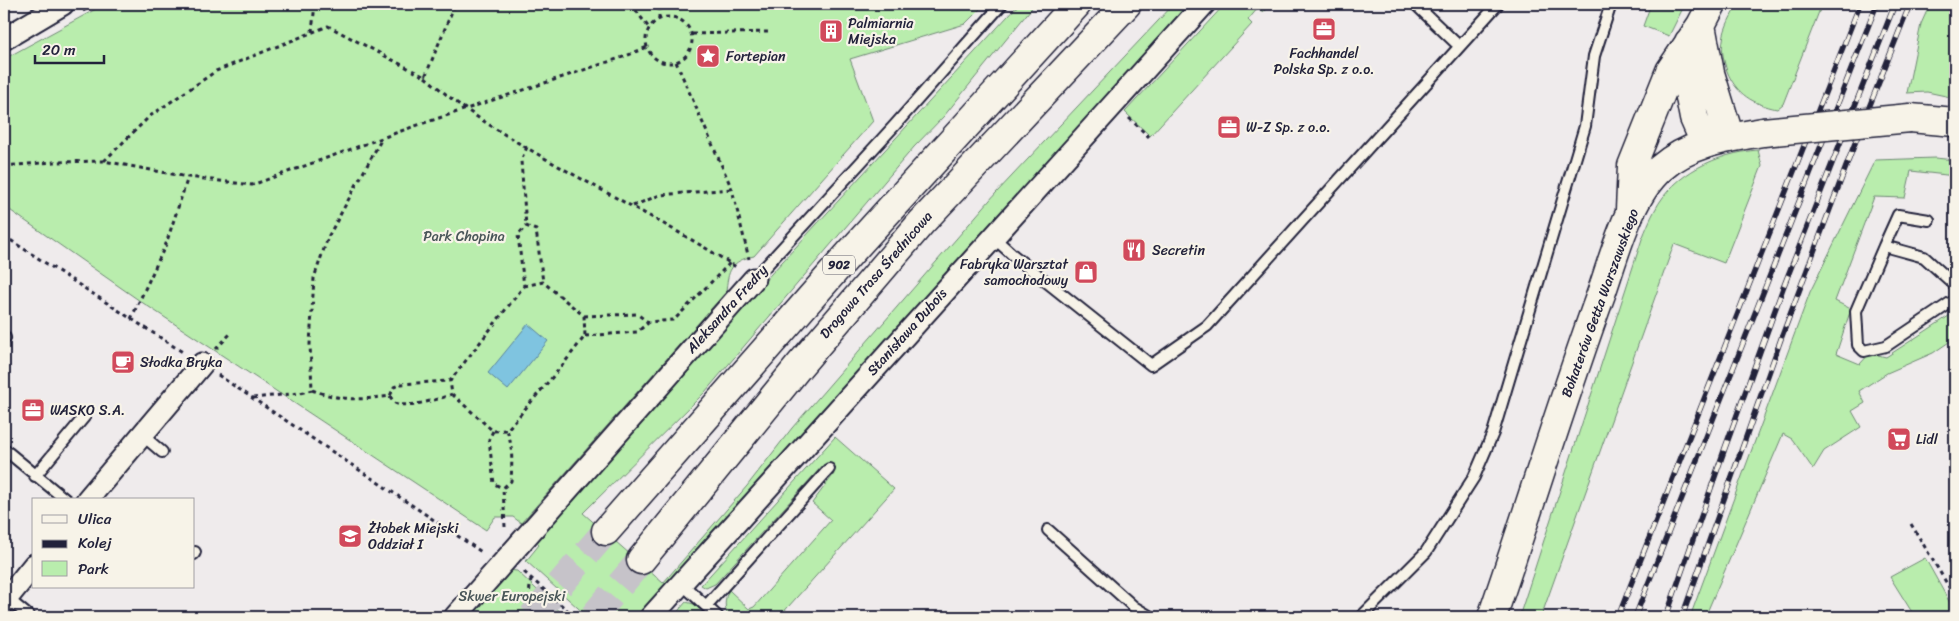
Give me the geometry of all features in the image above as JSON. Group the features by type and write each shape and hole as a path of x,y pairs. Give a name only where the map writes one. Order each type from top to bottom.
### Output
{"main road":[{"name":"902","path":"606,531 850,252 1077,4"},
{"name":"Drogowa Trasa Średnicowa","path":"641,560 824,336 921,222 1127,4"},
{"path":"1701,24 1688,87 1694,118 1717,140"},
{"path":"1630,214 1632,166 1670,71 1701,24"},
{"name":"Bohaterów Getta Warszawskiego","path":"1492,617 1582,345 1630,214 1645,188 1660,168 1681,154 1717,140 1763,132 1910,118 1955,122"}],"street":[{"path":"4,39 63,4"},
{"name":"Stanisława Dubois","path":"651,617 1204,4"},
{"name":"Aleksandra Fredry","path":"456,617 499,557 754,279"},
{"path":"89,498 202,364"},
{"path":"5,600 32,567"}],"lane":[{"name":"Aleksandra Fredry","path":"754,279 895,125 1002,4"},
{"path":"1415,4 1459,46"},
{"path":"992,237 1150,366 1207,326 1498,4"},
{"path":"1361,617 1426,552 1474,477 1493,433 1585,126 1594,56 1611,4"},
{"path":"1928,220 1898,216 1856,311 1858,345 1864,351 1886,346 1950,303 1955,302"},
{"path":"1884,246 1924,258 1955,285"},
{"path":"35,476 85,416"},
{"path":"141,434 162,452"},
{"path":"4,449 63,498"},
{"path":"706,606 829,469"},
{"path":"1048,530 1134,607 1151,617"},
{"path":"681,583 718,617"},
{"path":"5,600 30,617"}],"path":[{"path":"312,32 315,4"},
{"path":"425,77 455,4"},
{"path":"631,4 649,28"},
{"path":"659,4 659,19"},
{"path":"672,16 688,26 692,34 692,43 690,51 684,58 668,63 660,61 652,55 647,47 646,37 649,28 659,19 672,16"},
{"path":"104,161 150,116 216,71 328,26 425,77 466,109 527,148 633,206 754,279"},
{"path":"692,34 768,32"},
{"path":"4,166 104,161 188,178 252,185 466,109 626,56 647,47"},
{"path":"676,62 732,189 749,257"},
{"path":"1128,118 1149,137"},
{"path":"312,390 310,344 314,278 328,237 382,139"},
{"path":"524,286 518,235 526,226 521,161 527,148"},
{"path":"131,318 166,244 188,178"},
{"path":"633,206 660,195 732,189"},
{"path":"526,226 536,230 543,282 584,316 637,314 648,322"},
{"path":"585,336 636,332 648,322 674,320 730,263"},
{"path":"543,282 524,286 450,381 452,394 493,431 507,430 561,367 585,336 584,316"},
{"path":"221,345 231,333"},
{"path":"390,396 394,387 401,384 450,381"},
{"path":"252,398 312,390 331,397 356,400 390,396"},
{"path":"390,396 395,403 403,405 438,400 452,394"},
{"path":"503,488 511,481 512,458 510,438 507,430"},
{"path":"493,431 489,439 494,484 503,488"},
{"path":"375,480 531,578 575,617"},
{"path":"503,488 504,518"},
{"path":"1911,524 1955,597"},
{"path":"531,578 528,599 532,612 536,617"}],"green space":[{"name":"Park Chopina","path":"105,4 985,4 965,24 850,59 873,121 754,256 735,264 729,273 726,292 521,523 513,517 495,517 486,530 140,301 4,206 4,59"},
{"path":"1019,4 1035,4 944,116 914,147 705,392 583,513 663,583 747,486 792,428 996,193 1174,4 1188,4 638,617 588,617 526,561 539,545 534,540 749,298"},
{"path":"1225,4 1271,4 1263,12 1258,8 1248,20 1252,24 1150,136 1125,112"},
{"path":"1651,4 1685,4 1669,36 1643,26"},
{"path":"1738,4 1822,4 1783,104 1777,109 1746,97 1735,86 1727,71 1722,44 1729,21"},
{"path":"1930,4 1955,4 1955,98 1927,92 1907,93 1921,24"},
{"path":"1758,150 1762,166 1724,263 1674,244 1541,617 1519,617 1642,239 1653,213 1673,185 1699,167 1728,155"},
{"path":"1935,158 1955,160 1955,176 1911,171 1905,198 1874,197 1835,301 1851,309 1836,354 1860,364 1870,353 1886,357 1955,312 1955,338 1933,353 1887,373 1859,391 1865,403 1852,411 1861,427 1824,451 1813,469 1792,439 1783,434 1705,617 1690,617 1810,292 1875,160"},
{"path":"835,437 894,489 779,617 729,617 725,604 729,590 749,609 754,607 831,520 812,503 834,474 824,464 715,584 706,588 701,585"},
{"path":"1925,558 1955,612 1955,617 1915,617 1890,577"},
{"name":"Skwer Europejski","path":"507,570 517,571 566,617 466,617"},
{"path":"686,602 694,604 708,617 673,617"}],"water":[{"path":"528,324 548,341 508,390 488,373"}],"tunnel":[{"path":"532,617 606,531"},
{"path":"593,617 641,560"}],"railway":[{"path":"1618,617 1860,4"},
{"path":"1635,617 1877,4"},
{"path":"1666,617 1783,288 1895,4"},
{"path":"1864,120 1910,4"},
{"path":"1682,617 1782,336 1866,114"}],"place":[{"name":"Fachhandel Polska Sp. z o.o.","path":"1324,29"},
{"name":"Palmiarnia Miejska","path":"831,31"},
{"name":"Fortepian","path":"708,56"},
{"name":"W-Z Sp. z o.o.","path":"1229,127"},
{"name":"Secretin","path":"1134,250"},
{"name":"Fabryka Warsztat samochodowy","path":"1086,272"},
{"name":"Słodka Bryka","path":"123,362"},
{"name":"WASKO S.A.","path":"33,410"},
{"name":"Lidl","path":"1899,439"},
{"name":"Żłobek Miejski Oddział I","path":"350,536"}]}
